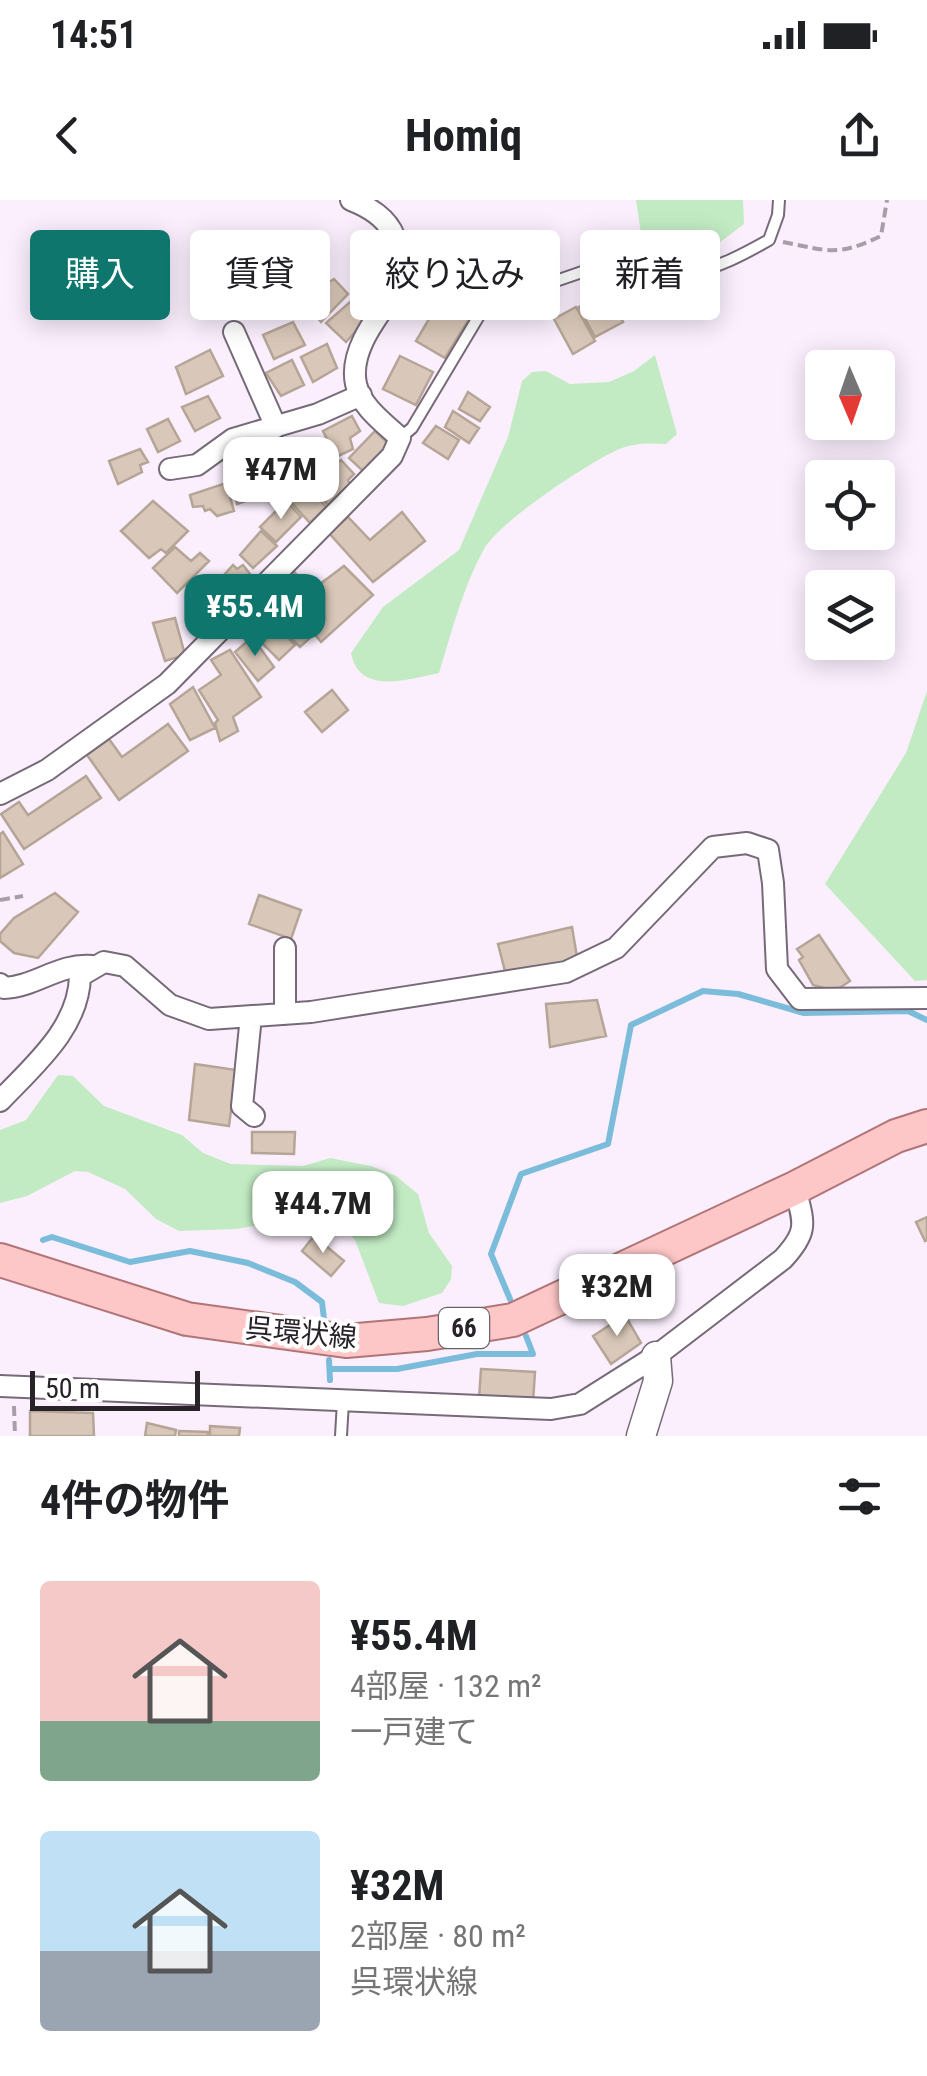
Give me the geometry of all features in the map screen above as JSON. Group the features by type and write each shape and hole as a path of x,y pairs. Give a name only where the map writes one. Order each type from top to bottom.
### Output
{"main road":[{"name":"呉環状線","path":"0,1260 187,1320 328,1340 379,1338 513,1320 795,1188 896,1136 927,1126"}],"street":[{"path":"0,794 47,770 167,684 392,456 400,438 368,409 356,384 360,345 404,280 399,241 377,210 350,200"},
{"path":"234,332 276,426"},
{"path":"170,469 197,465 234,439 318,414 362,395"},
{"path":"0,1101 55,1043 79,998 80,976 104,962 125,966 170,1005 209,1019 285,1014 566,972 616,948 713,848 746,843 768,850 777,969 800,999 927,998"},
{"path":"285,948 285,1014"},
{"path":"1,989 16,988 76,965 96,967"},
{"path":"252,1016 242,1106 254,1116"},
{"path":"7,1387 550,1409 580,1404 656,1356 800,1241 804,1222 795,1188"},
{"path":"641,1436 658,1381 656,1356"}],"lane":[{"path":"400,438 412,428 489,299 499,289 512,284 546,284 618,260 644,271 693,275 769,240 778,214 778,200"},
{"path":"341,1436 343,1401"}],"path":[{"path":"769,240 830,251 851,250 880,236 887,200"},
{"path":"0,900 22,896"},
{"path":"7,1387 15,1436"}],"green space":[{"path":"636,200 743,200 744,224 720,242 720,230 640,230"},
{"path":"655,355 677,434 666,444 632,445 600,459 506,524 484,549 470,578 439,673 400,681 374,680 364,675 351,653 383,607 459,550 508,437 522,381 532,372 546,371 570,384 609,382 634,371"},
{"path":"927,691 927,980 915,981 825,884 906,753"},
{"path":"58,1075 73,1076 104,1106 182,1135 203,1153 231,1164 303,1166 330,1158 371,1166 396,1176 418,1194 429,1233 452,1266 451,1279 442,1293 403,1306 379,1303 355,1240 344,1228 290,1220 236,1229 179,1231 156,1219 125,1189 88,1172 75,1171 27,1196 0,1203 0,1130 26,1120"}],"building":[{"path":"334,279 348,294 330,313 330,281"},
{"path":"350,302 350,320 366,320 346,342 326,323"},
{"path":"576,307 595,341 573,354 555,320 560,320 560,316"},
{"path":"428,320 468,320 445,358 416,341"},
{"path":"586,320 622,320 623,322 595,337"},
{"path":"293,322 305,345 274,359 263,335"},
{"path":"327,344 337,368 313,382 301,357"},
{"path":"210,350 223,376 186,394 176,367"},
{"path":"400,356 433,372 416,405 383,389"},
{"path":"292,360 304,385 281,396 266,373"},
{"path":"468,392 490,407 480,421 459,409"},
{"path":"208,396 220,418 195,431 182,407"},
{"path":"453,411 479,428 469,443 445,427"},
{"path":"352,416 360,431 350,438 353,449 336,457 323,431"},
{"path":"168,419 180,441 158,452 147,429"},
{"path":"436,426 459,440 448,459 423,443"},
{"path":"375,431 389,444 364,472 349,458"},
{"path":"312,439 321,470 299,477 289,447"},
{"path":"140,449 148,462 140,465 142,472 118,484 109,461"},
{"path":"283,450 294,486 277,493 274,485 266,485 259,458"},
{"path":"341,460 354,474 348,480 352,488 328,505 311,485"},
{"path":"258,468 266,494 237,504 231,477"},
{"path":"226,483 234,511 217,516 203,506 193,507 190,495"},
{"path":"308,487 326,507 310,523 288,499"},
{"path":"153,501 188,531 166,553 161,549 149,558 121,531"},
{"path":"286,501 301,517 276,542 260,527"},
{"path":"402,512 425,541 373,582 329,533 348,517 370,540"},
{"path":"261,531 277,546 253,568 240,555"},
{"path":"175,547 191,561 200,553 209,561 177,593 153,568"},
{"path":"233,565 237,569 243,565 254,579 237,595 234,591 228,596 215,585"},
{"path":"344,566 373,595 321,642 275,585 291,569 312,590"},
{"path":"215,586 226,598 204,625 189,611"},
{"path":"287,605 313,635 300,647 272,619"},
{"path":"267,616 295,645 279,660 262,643 265,640 256,627"},
{"path":"175,618 185,655 165,661 153,623"},
{"path":"252,637 274,667 258,681 235,652"},
{"path":"230,650 261,697 233,717 238,731 220,741 215,723 218,720 199,690 221,675 211,660"},
{"path":"193,687 215,728 190,740 170,704"},
{"path":"332,690 348,710 322,732 305,712"},
{"path":"168,724 188,751 119,800 87,755 109,739 122,757"},
{"path":"86,776 101,798 24,849 1,814 19,802 28,815"},
{"path":"3,832 23,864 0,878 0,834"},
{"path":"55,893 78,912 38,958 14,953 0,941 0,934 14,918"},
{"path":"259,895 301,910 291,939 249,924"},
{"path":"572,927 578,963 506,975 498,944"},
{"path":"819,935 850,981 835,991 813,985 799,960 803,957 797,949"},
{"path":"597,1000 606,1036 550,1047 546,1004"},
{"path":"195,1064 236,1070 229,1126 189,1120"},
{"path":"252,1132 295,1132 294,1154 252,1153"},
{"path":"927,1217 927,1240 925,1241 916,1222"},
{"path":"314,1236 344,1261 331,1276 302,1251"},
{"path":"625,1315 641,1343 611,1364 593,1336"},
{"path":"481,1369 535,1372 533,1402 479,1399"},
{"path":"30,1411 93,1413 94,1436 30,1436"},
{"path":"147,1423 176,1430 175,1436 145,1436"},
{"path":"210,1426 240,1428 239,1436 210,1436"},
{"path":"179,1431 208,1432 208,1436 179,1436"}],"waterway":[{"path":"510,1299 491,1254 521,1174 608,1144 631,1025 703,991 738,994 804,1013 908,1011 927,1020"},
{"path":"43,1240 52,1237 130,1262 190,1251 248,1263 295,1282 322,1302 324,1319"},
{"path":"330,1369 397,1369 477,1354 533,1354 526,1336"},
{"path":"329,1360 330,1380"}]}
